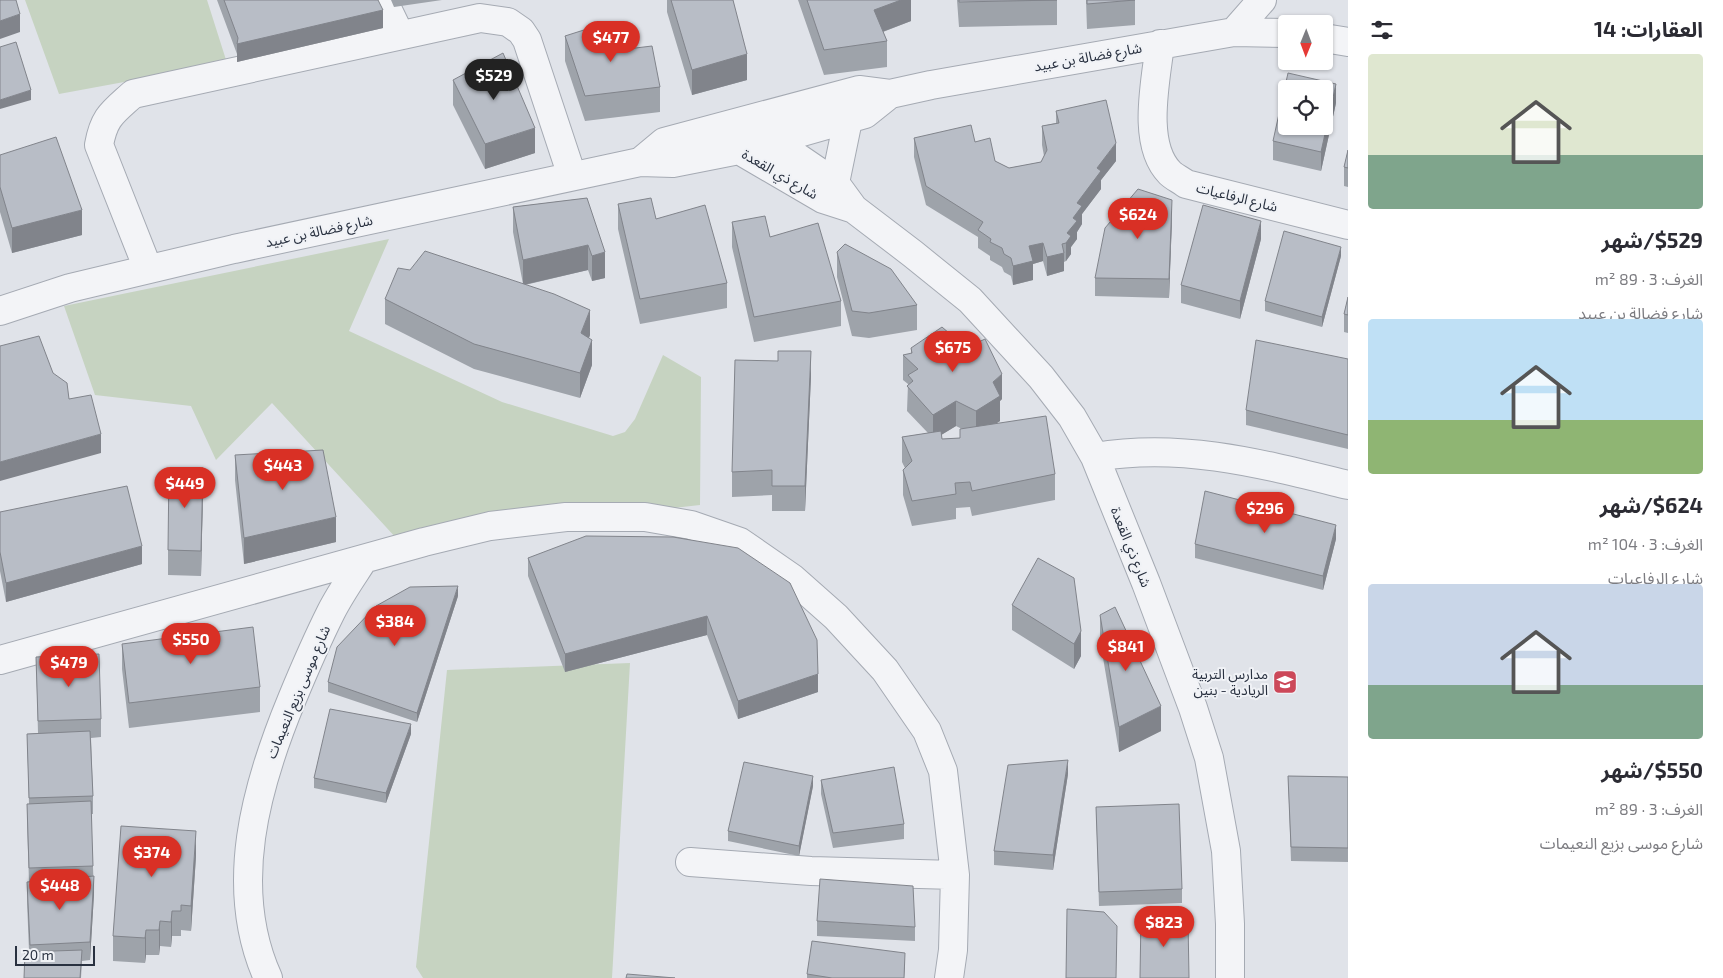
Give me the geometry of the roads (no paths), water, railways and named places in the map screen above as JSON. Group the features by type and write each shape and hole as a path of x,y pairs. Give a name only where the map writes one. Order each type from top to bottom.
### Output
{"street":[{"path":"383,0 400,35"},
{"path":"1234,32 1262,0"},
{"path":"148,269 99,146 102,128 113,112 133,94 400,35 480,18 508,22 521,31 527,40 572,176"},
{"name":"شارع فضالة بن عبيد","path":"640,162 664,142 859,90 890,94 931,84 1234,32 1278,33"},
{"path":"1333,40 1348,42"},
{"name":"شارع الرفاعيات","path":"1160,44 1153,106 1153,132 1158,154 1170,173 1186,184 1348,225"},
{"name":"شارع فضالة بن عبيد","path":"0,311 70,288 234,248 640,162 673,163 739,150 865,114 890,94"},
{"name":"شارع ذي القعدة","path":"748,119 772,140 835,183 854,210"},
{"path":"835,183 848,120"},
{"name":"شارع ذي القعدة","path":"711,130 739,150 823,199 854,210 914,254 970,300 1041,376 1072,417 1095,457 1149,592 1210,758 1226,851 1230,924 1230,978"},
{"path":"1095,457 1123,453 1198,454 1259,463 1348,485"},
{"path":"0,660 424,542 490,526 566,517 645,517 691,525 740,542 792,578 836,617 886,670 927,731 943,771 955,875 953,950 949,978"},
{"name":"شارع موسى بزيع النعيمات","path":"268,978 261,962 252,924 248,888 250,838 261,786 274,742 299,681 331,611 363,560"},
{"path":"690,862 811,871 955,875"}],"place":[{"name":"مدارس التربية الريادية - بنين","path":"1285,682"}]}
